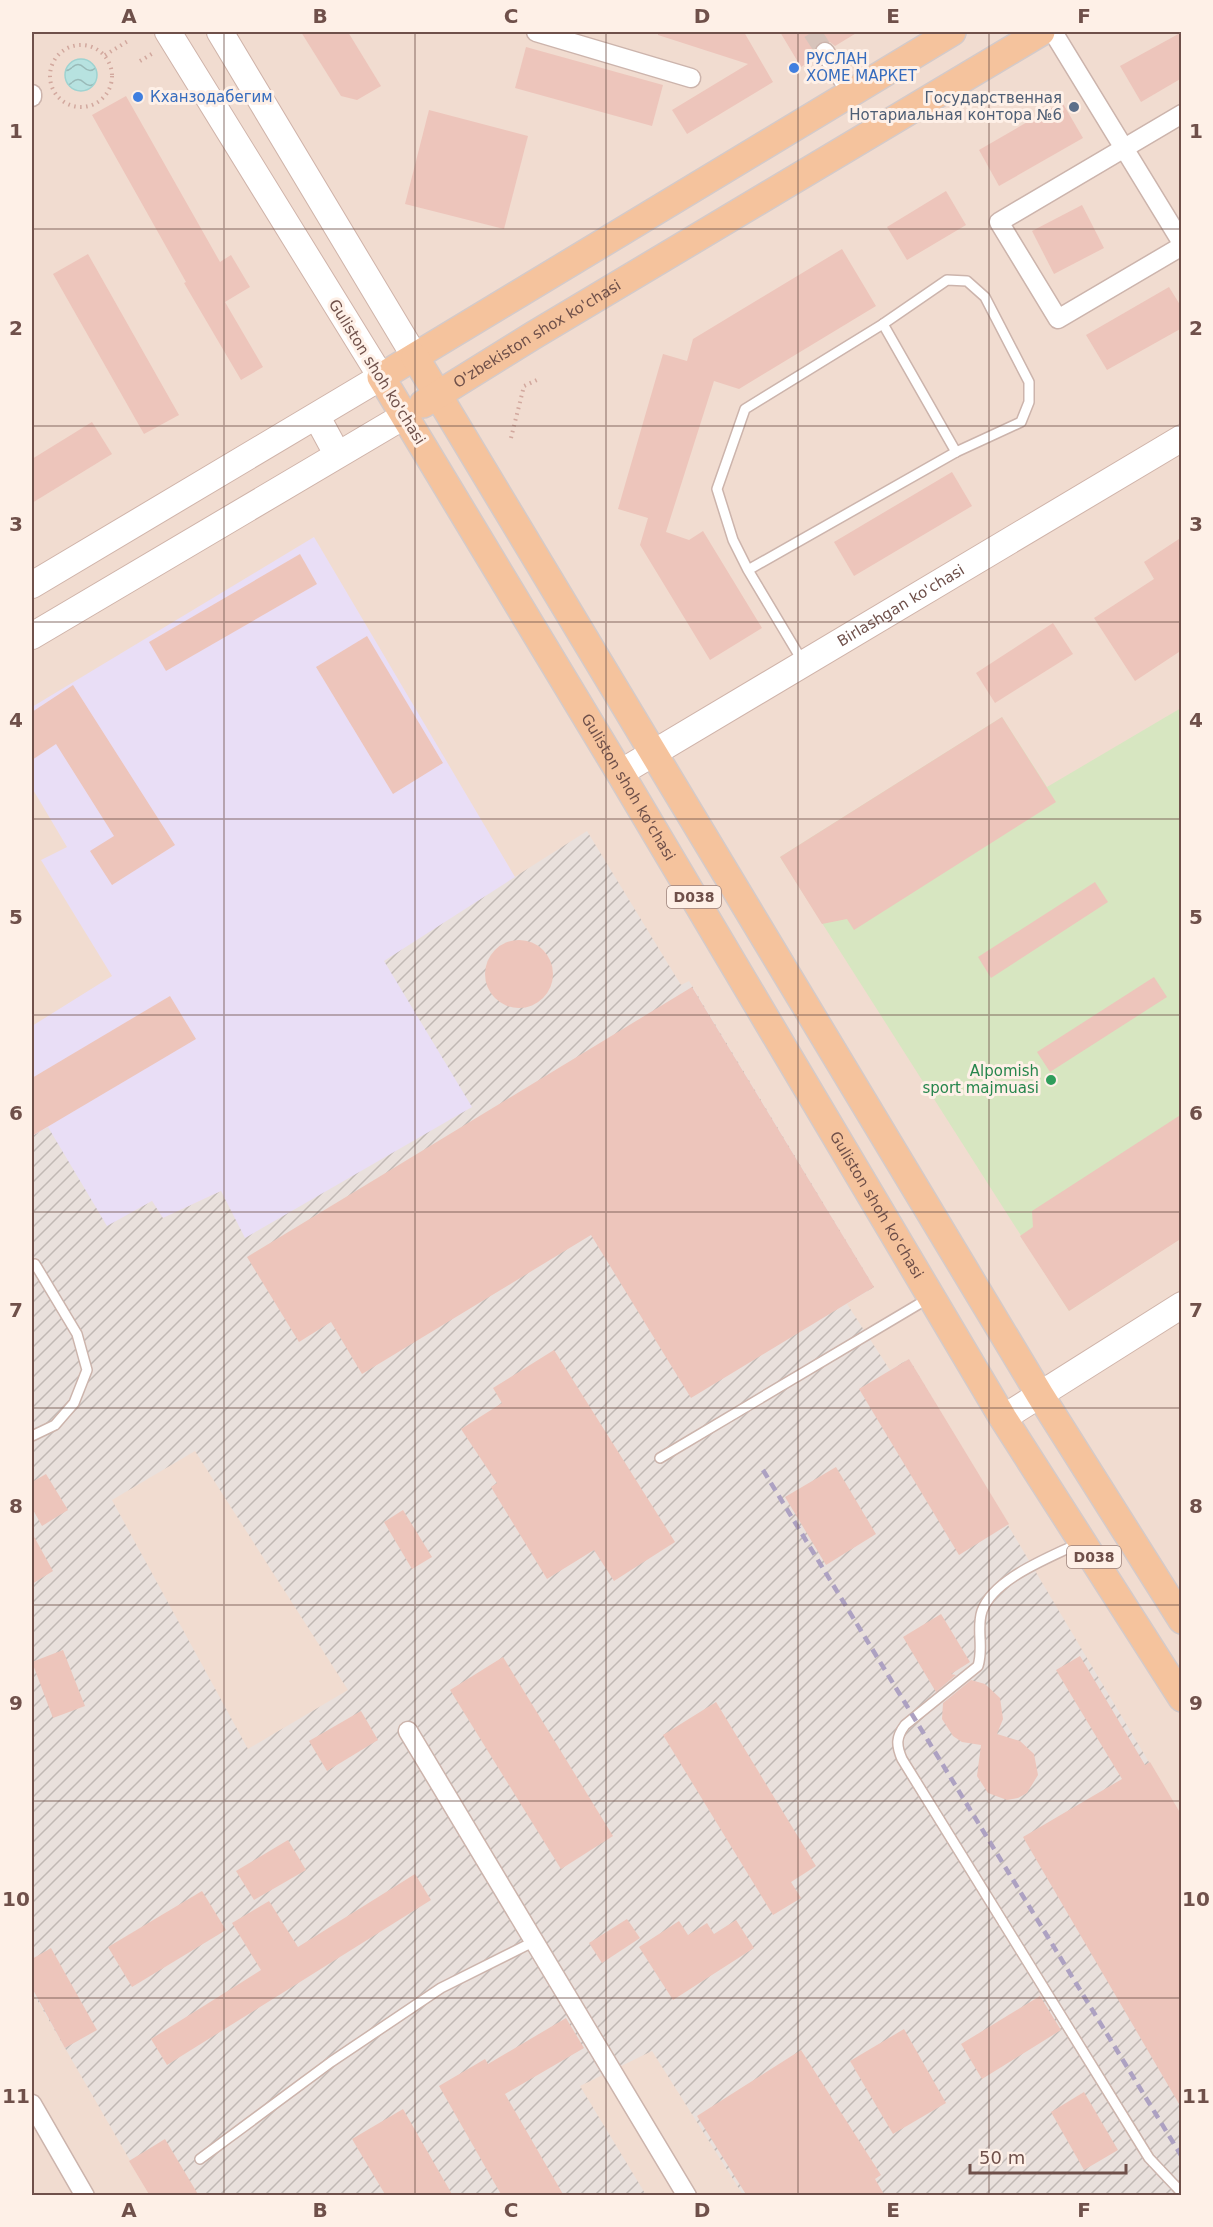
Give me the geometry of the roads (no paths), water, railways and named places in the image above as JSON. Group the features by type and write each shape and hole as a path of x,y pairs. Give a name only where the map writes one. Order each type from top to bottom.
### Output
{"main road":[{"name":"Guliston shoh ko'chasi","path":"168,32 381,377 620,773 1003,1418 1182,1698"},
{"path":"220,32 415,357"},
{"path":"32,585 316,417 952,32"},
{"name":"O'zbekiston shox ko'chasi","path":"32,636 404,416 1041,32"},
{"path":"474,321 497,358"},
{"name":"D038","path":"415,357 1040,1395 1182,1620"},
{"path":"316,417 337,454"},
{"name":"Birlashgan ko'chasi","path":"620,773 1182,438"},
{"path":"1003,1418 1182,1305"}],"street":[{"path":"536,32 691,78"},
{"path":"1053,32 1124,148 1182,244 1058,319 999,222 1124,148 1182,114"},
{"path":"825,52 851,93"},
{"path":"408,1731 687,2196"},
{"path":"32,2104 85,2196"}],"lane":[{"path":"748,570 956,452 1021,422 1029,402 1029,382 985,297 967,281 947,280 883,324 745,409 717,489 733,540 748,570 803,663"},
{"path":"883,324 956,452"},
{"path":"32,1436 55,1425 74,1403 87,1370 77,1334 35,1264"},
{"path":"660,1458 931,1296"},
{"path":"1083,1540 1006,1581 991,1594 981,1619 982,1652 978,1666 926,1705 905,1725 898,1734 897,1746 902,1760 1149,2157 1182,2193"},
{"path":"200,2159 331,2061 441,1988 535,1941"}],"water":[{"path":"81,59 93,63 97,75 93,87 81,91 69,87 65,75 69,63"}],"tunnel":[{"path":"812,32 825,52"}],"railway":[{"path":"763,1470 1182,2157"}],"place":[{"name":"РУСЛАН ХОМЕ МАРКЕТ","path":"794,68"},
{"name":"Кханзодабегим","path":"138,97"},
{"name":"Государственная Нотариальная контора №6","path":"1074,107"},
{"name":"Alpomish sport majmuasi","path":"1051,1080"}]}
